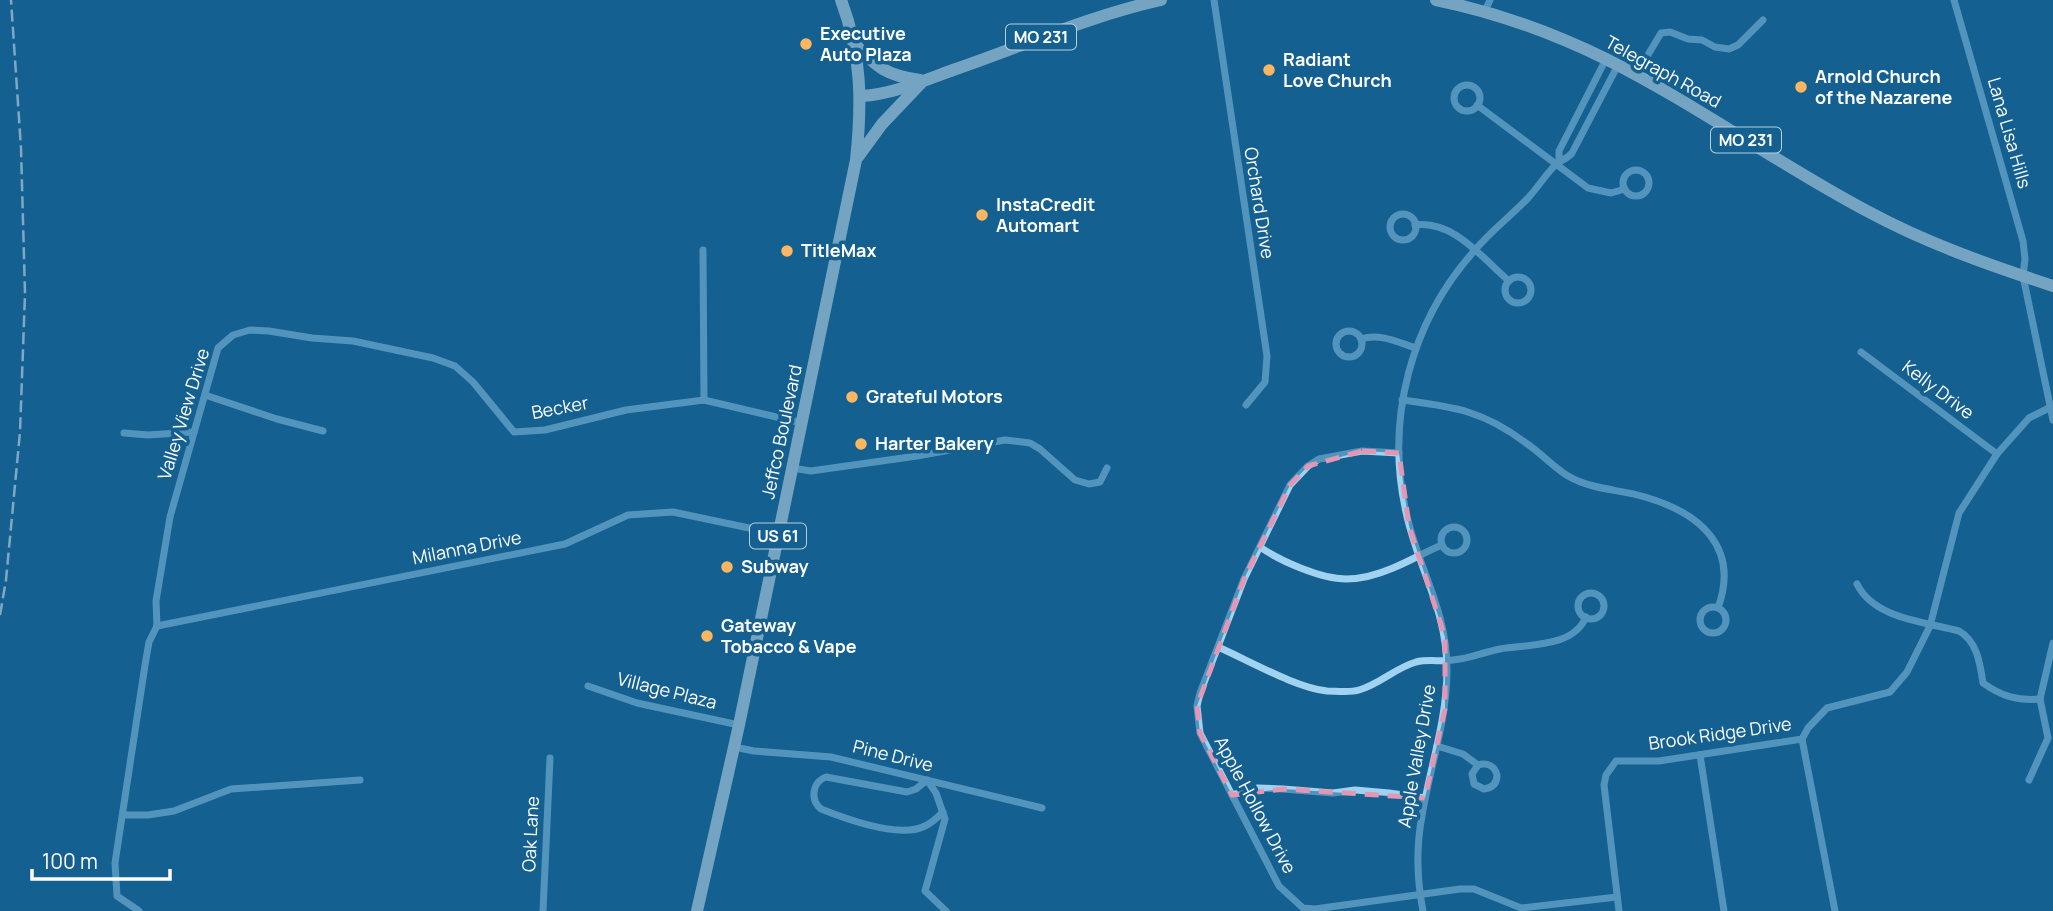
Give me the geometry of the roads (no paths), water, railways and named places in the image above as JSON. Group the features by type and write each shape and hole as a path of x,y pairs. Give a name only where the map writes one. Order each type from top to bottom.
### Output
{"main road":[{"name":"Jeffco Boulevard","path":"697,911 734,747 856,160 861,96 853,43 841,0"},
{"name":"MO 231","path":"861,96 888,93 1007,51 1062,28 1161,0"},
{"name":"Telegraph Road","path":"1436,0 1488,6 1606,59 1877,217 1948,249 2053,286"},
{"path":"853,43 872,63 889,74 923,81"},
{"path":"856,160 882,124 923,81"}],"street":[{"name":"Orchard Drive","path":"1214,0 1267,356 1265,382 1246,405"},
{"name":"Lana Lisa Hills","path":"1954,0 2021,231 2025,260 2023,276 2053,420"},
{"path":"1636,75 1661,33 1670,32 1688,39 1702,40 1715,47 1729,48 1738,45 1763,20"},
{"name":"Apple Valley Drive","path":"1558,163 1559,150 1606,59"},
{"name":"Apple Valley Drive","path":"1423,911 1418,853 1426,798 1445,709 1447,661 1438,603 1419,554 1403,499 1399,453 1402,400 1416,348 1439,299 1474,251 1527,200 1558,163 1569,157 1618,65"},
{"path":"1477,106 1558,163 1588,188 1611,193 1625,189"},
{"path":"1415,225 1431,224 1446,228 1509,281"},
{"path":"703,250 704,400"},
{"name":"Valley View Drive","path":"157,626 156,601 170,517 218,348 233,335 250,330 354,341"},
{"path":"1361,339 1369,336 1384,337 1416,348"},
{"name":"Becker","path":"354,341 433,358 455,366 514,432 545,430 626,410 704,400 802,423"},
{"name":"Kelly Drive","path":"1861,352 1997,454"},
{"path":"205,395 323,431"},
{"path":"1402,400 1473,412 1526,443 1569,476 1591,486 1644,497 1696,519 1713,538 1723,560 1725,577 1718,608"},
{"name":"Brook Ridge Drive","path":"1619,911 1604,785 1606,775 1616,761 1659,761 1801,739 1827,708 1890,692 1907,672 1931,625 1959,513 1997,454 2029,418 2049,408"},
{"path":"124,433 148,435 194,432"},
{"path":"792,468 811,471 1005,440 1030,443 1075,481 1089,484 1100,482 1107,468"},
{"name":"Apple Hollow Drive","path":"1399,453 1362,452 1320,459 1308,466 1290,485 1244,579 1218,647 1197,706 1200,733 1279,886 1303,908 1314,909 1460,889 1474,889 1521,908 1617,897"},
{"name":"Milanna Drive","path":"157,626 565,544 628,516 673,512 778,534"},
{"path":"1260,547 1312,572 1342,579 1370,576 1443,545"},
{"path":"1857,584 1861,593 1886,611 1959,631 1969,637 1980,663 1983,683 1993,691 2018,701 2040,699"},
{"path":"1218,647 1300,683 1324,690 1357,691 1377,683 1393,671 1418,662 1447,661 1499,649 1553,642 1572,635 1586,617"},
{"path":"139,911 117,897 115,863 149,642 157,626"},
{"path":"2029,780 2048,738 2040,699 2053,643"},
{"name":"Village Plaza","path":"588,686 637,703 738,726"},
{"path":"1801,739 1836,911"},
{"name":"Pine Drive","path":"734,747 831,757 1042,808"},
{"path":"1437,747 1463,754 1478,765"},
{"path":"1700,755 1724,911"},
{"name":"Oak Lane","path":"543,911 551,758"},
{"path":"943,813 926,826 916,829 885,828 821,809 813,796 817,782 826,777 907,792 916,789 926,780 936,793 946,819 925,891 946,911"},
{"path":"123,816 174,811 232,789 359,780"},
{"path":"1232,795 1258,788 1333,793 1367,791 1426,798"}],"railway":[{"path":"0,615 6,580 20,432 25,294 21,148 11,0"}],"place":[{"name":"Executive Auto Plaza","path":"806,44"},
{"name":"Radiant Love Church","path":"1269,70"},
{"name":"Arnold Church of the Nazarene","path":"1801,87"},
{"name":"InstaCredit Automart","path":"982,215"},
{"name":"TitleMax","path":"787,251"},
{"name":"Grateful Motors","path":"852,397"},
{"name":"Harter Bakery","path":"861,444"},
{"name":"Subway","path":"727,567"},
{"name":"Gateway Tobacco & Vape","path":"707,636"}]}
